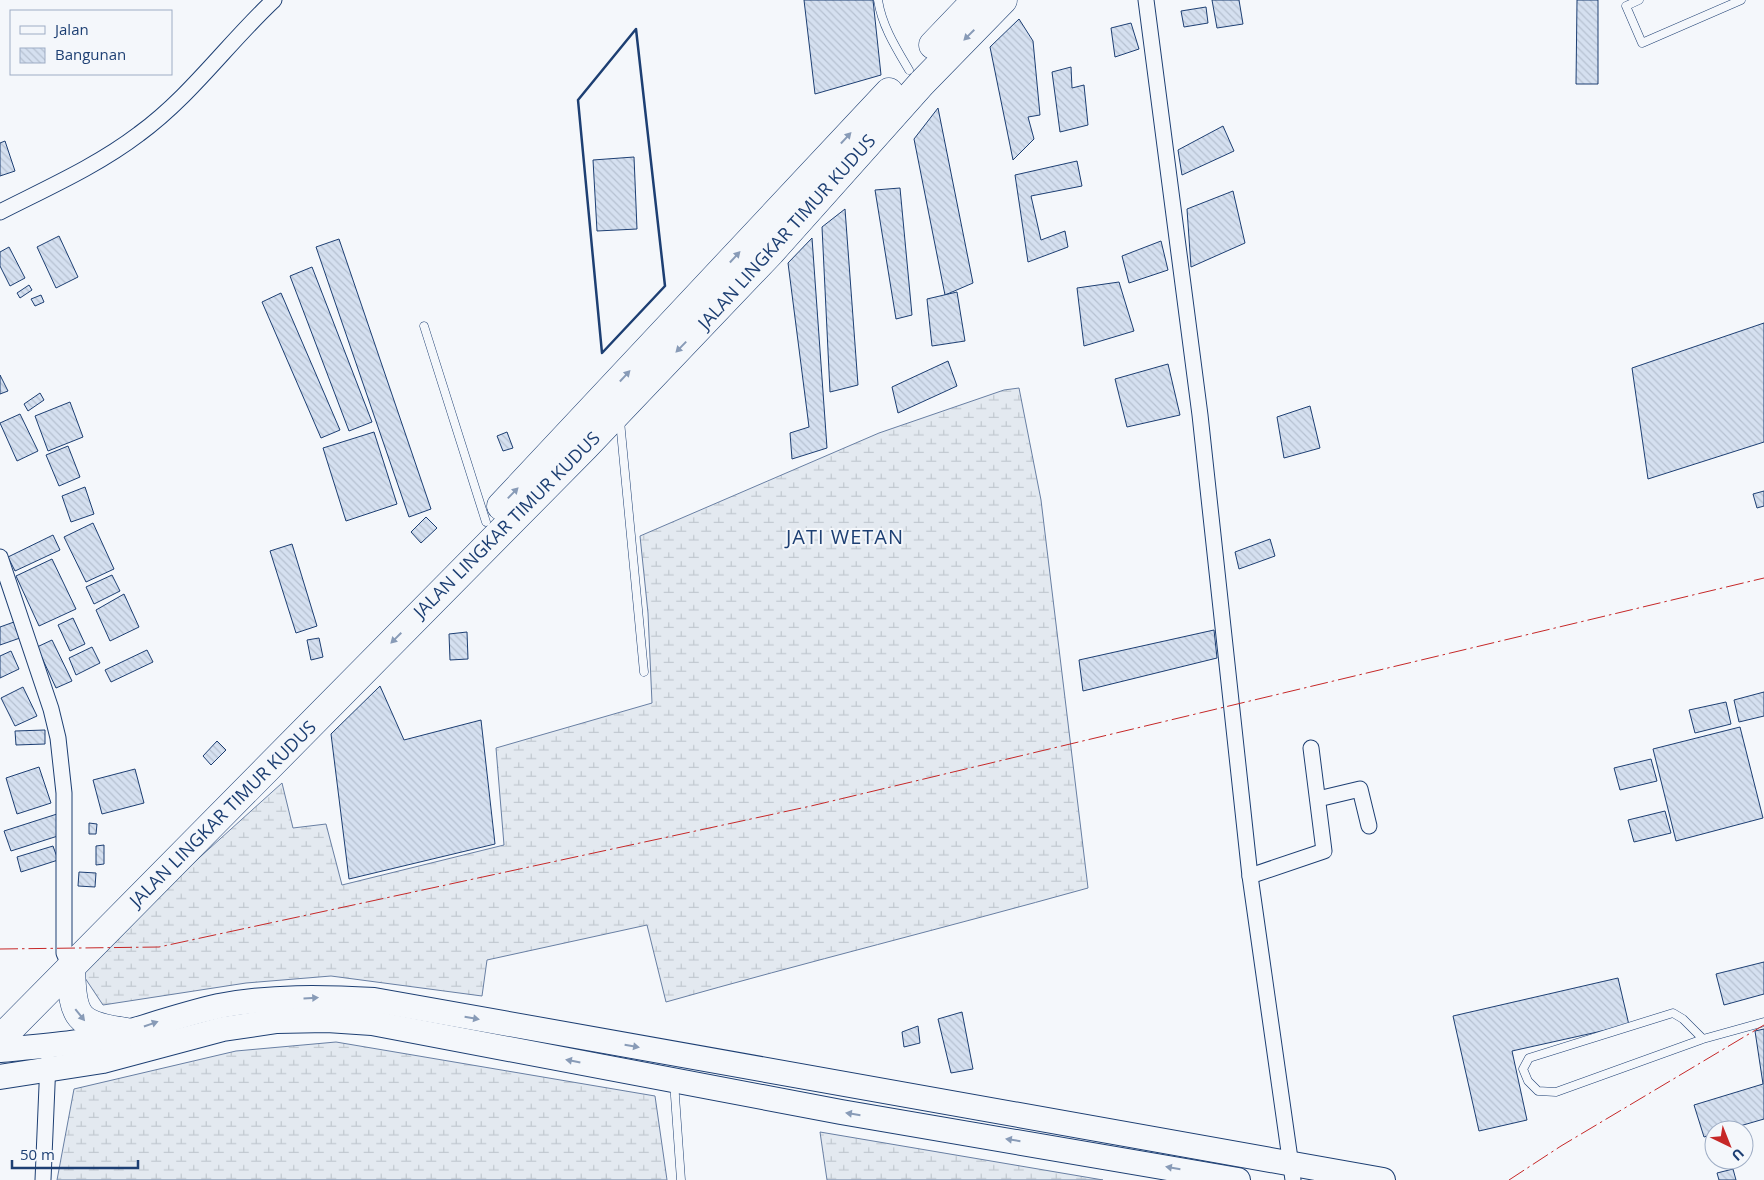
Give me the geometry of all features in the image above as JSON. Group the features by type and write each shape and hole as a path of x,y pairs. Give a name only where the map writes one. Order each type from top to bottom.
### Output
{"highway":[{"name":"JALAN LINGKAR TIMUR KUDUS","path":"0,1039 68,961 486,522 976,0"},
{"name":"JALAN LINGKAR TIMUR KUDUS","path":"0,1015 68,961 619,412 771,252 922,83 1003,0"},
{"path":"68,961 75,1010 86,1022 102,1029 127,1032"}],"main road":[{"path":"0,1077 48,1057 163,1020 220,1006 327,997 374,1000 1292,1172 1383,1180"},
{"path":"0,1050 48,1057 103,1061 223,1029 277,1021 327,1020 372,1023 842,1112 1238,1180"}],"street":[{"path":"0,212 114,151 140,134 166,112 274,0"},
{"path":"1146,0 1200,415 1250,876 1292,1172"},
{"path":"0,557 51,710 58,738 64,793 68,961"},
{"path":"1250,876 1324,851 1311,748"},
{"path":"1318,799 1360,789 1369,826"},
{"path":"43,1180 48,1057"}],"lane":[{"path":"878,0 880,12 890,36 909,70"},
{"path":"1639,0 1626,6 1642,43 1741,0"},
{"path":"424,326 486,522"},
{"path":"619,412 644,672"},
{"path":"1704,1039 1684,1019 1673,1014 1529,1058 1523,1069 1528,1081 1538,1091 1556,1092 1704,1039 1764,1022"},
{"path":"674,1080 681,1180"}],"green space":[{"path":"1019,388 1041,500 1088,888 666,1002 647,925 487,960 482,996 331,976 246,983 103,1005 81,972 148,904 282,783 293,828 326,824 342,885 504,845 496,748 652,703 648,613 640,536 879,433 1004,390"},
{"path":"336,1042 655,1096 667,1180 57,1180 74,1089 236,1051"},
{"path":"820,1132 1103,1180 827,1180"}],"building":[{"path":"804,0 873,0 881,75 815,94"},
{"path":"1212,0 1239,0 1243,24 1217,28"},
{"path":"1577,0 1598,0 1598,84 1576,84"},
{"path":"1206,7 1208,23 1184,27 1181,11"},
{"path":"1019,19 1033,41 1040,115 1028,117 1034,139 1013,160 990,47"},
{"path":"1131,23 1139,49 1115,57 1111,28"},
{"path":"1071,67 1072,88 1084,85 1088,125 1060,132 1052,72"},
{"path":"938,108 973,283 945,295 914,139"},
{"path":"1223,126 1234,151 1182,175 1178,150"},
{"path":"5,141 15,171 0,176 0,143"},
{"path":"634,157 637,229 597,231 593,160"},
{"path":"1077,161 1082,186 1031,196 1041,240 1065,231 1068,247 1028,262 1015,175"},
{"path":"900,188 912,315 896,319 875,190"},
{"path":"1233,191 1245,243 1191,267 1187,209"},
{"path":"845,209 858,385 830,392 822,227"},
{"path":"59,236 78,277 56,288 37,247"},
{"path":"812,238 827,448 792,459 790,433 809,427 788,263"},
{"path":"339,239 431,509 409,517 316,247"},
{"path":"1161,241 1168,270 1129,283 1122,256"},
{"path":"9,247 25,278 10,286 0,266 0,252"},
{"path":"312,267 372,422 349,431 290,276"},
{"path":"1119,282 1134,331 1084,346 1077,288"},
{"path":"29,285 32,290 20,298 17,293"},
{"path":"957,292 965,341 932,346 927,299"},
{"path":"281,293 340,430 321,438 262,302"},
{"path":"41,295 44,302 35,306 31,299"},
{"path":"1764,323 1764,442 1648,479 1632,368"},
{"path":"948,361 957,386 898,413 892,387"},
{"path":"1168,364 1180,415 1127,427 1115,379"},
{"path":"0,375 8,391 0,394"},
{"path":"40,393 44,400 28,411 24,404"},
{"path":"70,402 83,437 48,451 35,416"},
{"path":"1310,406 1320,448 1284,458 1277,417"},
{"path":"20,414 38,451 17,461 0,423"},
{"path":"374,432 397,504 346,521 323,448"},
{"path":"507,432 513,448 503,451 497,436"},
{"path":"68,446 80,477 59,486 46,455"},
{"path":"85,487 94,514 71,522 62,496"},
{"path":"1764,491 1764,506 1757,508 1753,494"},
{"path":"426,517 437,528 421,543 411,532"},
{"path":"93,523 114,569 86,582 64,537"},
{"path":"53,535 60,550 15,571 8,557"},
{"path":"1270,539 1275,556 1239,569 1235,552"},
{"path":"292,544 317,626 296,633 270,551"},
{"path":"52,559 76,609 39,626 16,576"},
{"path":"112,575 120,591 94,604 86,587"},
{"path":"124,594 139,627 110,641 96,610"},
{"path":"73,618 85,644 70,651 58,625"},
{"path":"14,622 20,638 0,645 0,627"},
{"path":"1214,630 1217,658 1083,691 1079,660"},
{"path":"467,632 468,659 450,660 449,634"},
{"path":"319,638 323,657 311,660 307,640"},
{"path":"52,640 72,681 56,688 37,647"},
{"path":"92,647 100,663 76,675 69,658"},
{"path":"147,650 153,662 111,682 105,670"},
{"path":"11,651 19,669 0,678 0,656"},
{"path":"380,686 404,740 481,720 495,844 349,879 331,734"},
{"path":"23,687 37,716 15,726 1,698"},
{"path":"1764,692 1764,716 1739,722 1734,700"},
{"path":"1726,702 1731,724 1695,733 1689,710"},
{"path":"1740,727 1763,818 1676,841 1653,749"},
{"path":"45,730 45,744 16,745 15,731"},
{"path":"217,741 226,750 211,765 203,756"},
{"path":"1651,759 1657,781 1620,790 1614,768"},
{"path":"39,767 51,803 17,814 6,778"},
{"path":"135,769 144,803 102,814 93,780"},
{"path":"1665,811 1671,833 1634,842 1628,820"},
{"path":"57,814 64,834 11,851 4,831"},
{"path":"89,823 97,824 96,834 89,834"},
{"path":"104,845 104,864 96,865 96,846"},
{"path":"53,846 58,860 21,872 17,857"},
{"path":"79,872 96,873 95,887 78,886"},
{"path":"1764,962 1764,994 1724,1005 1716,974"},
{"path":"1618,978 1629,1025 1512,1051 1527,1120 1479,1131 1453,1016"},
{"path":"962,1012 973,1069 951,1073 938,1019"},
{"path":"918,1026 920,1043 904,1047 902,1032"},
{"path":"1764,1029 1764,1119 1754,1122 1754,1120 1704,1120 1704,1137 1694,1105 1763,1084 1755,1031"},
{"path":"1733,1170 1736,1180 1719,1180 1717,1173"}],"wall":[{"path":"636,29 665,286 602,353 578,100 636,29"}],"power":[{"path":"0,949 159,947 811,806 1764,578"},
{"path":"1509,1180 1561,1146 1764,1025"}],"district":[{"name":"JATI WETAN","path":"845,537"}]}
